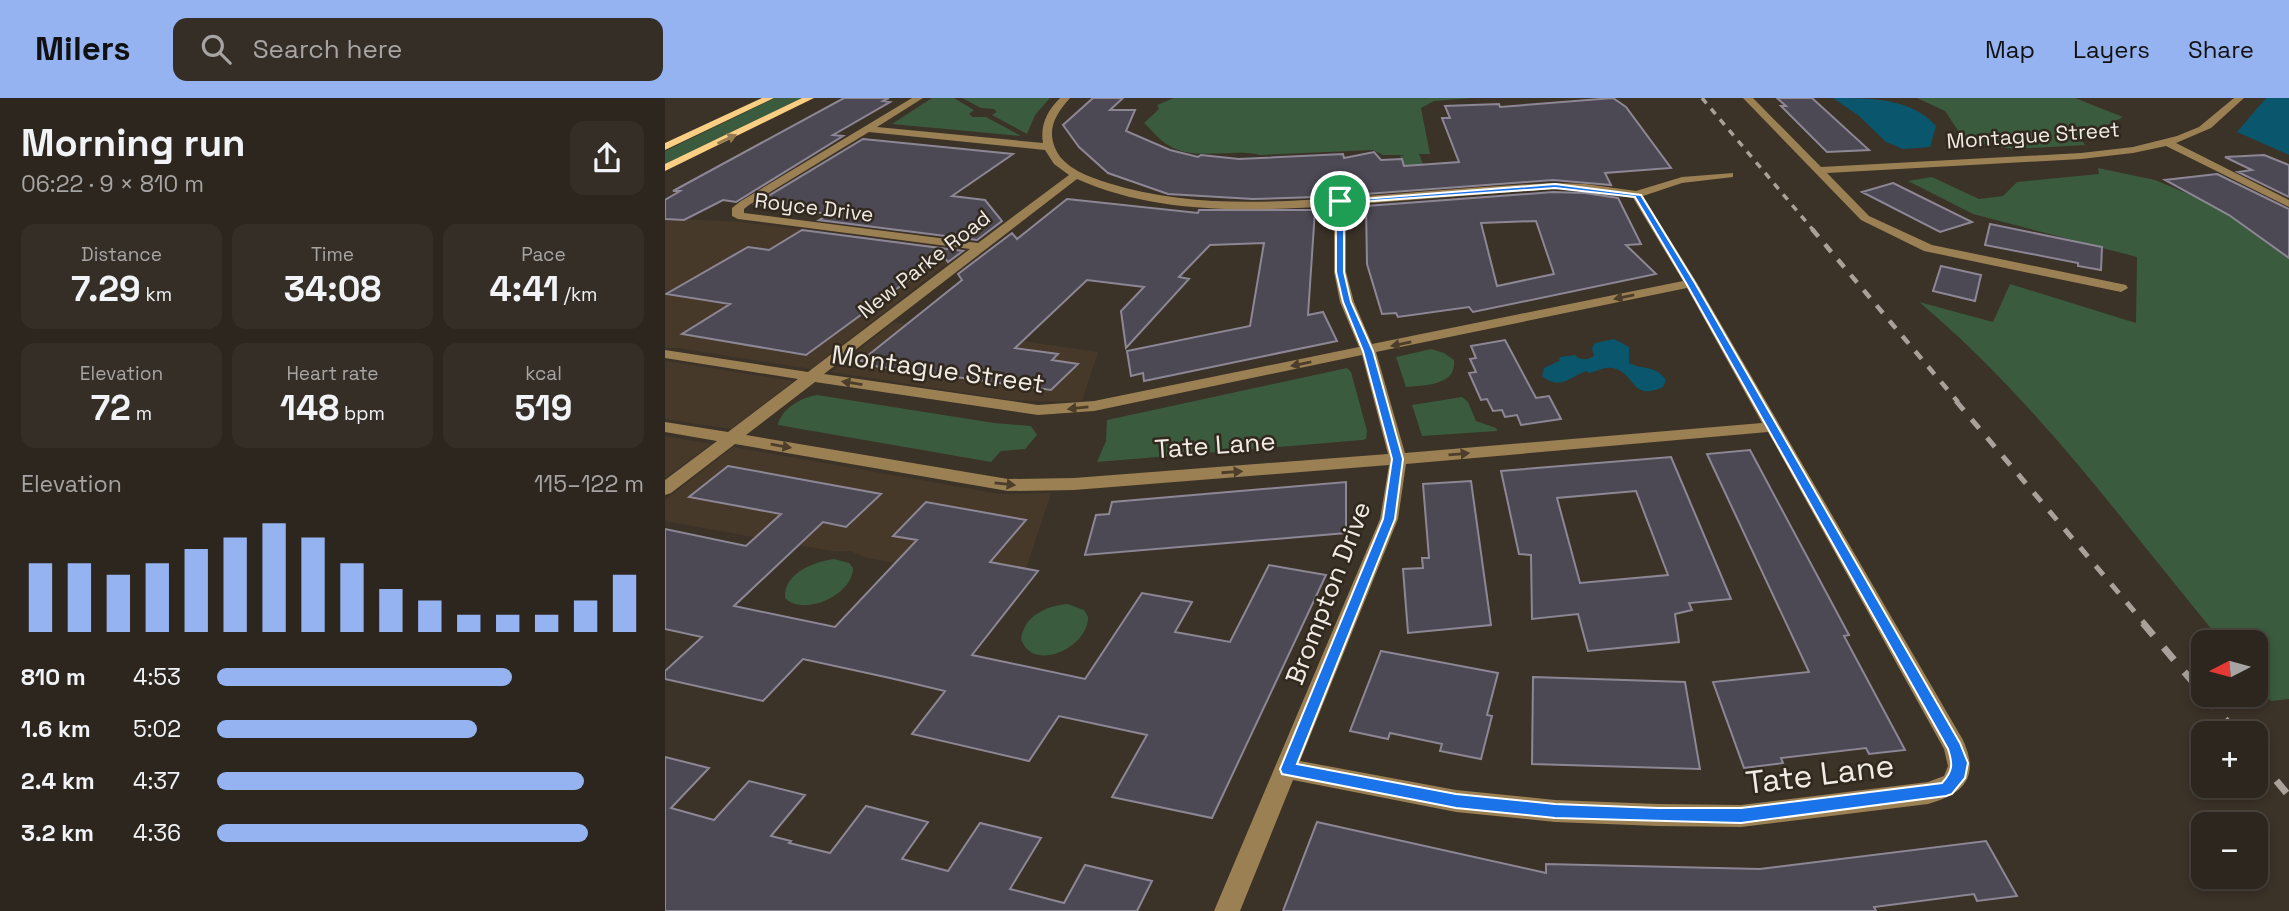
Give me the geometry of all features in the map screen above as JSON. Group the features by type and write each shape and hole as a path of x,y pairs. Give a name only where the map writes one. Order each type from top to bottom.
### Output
{"main road":[{"path":"665,147 769,98"},
{"path":"665,168 809,98"}],"street":[{"name":"Royce Drive","path":"918,98 745,203 738,208 738,216 979,247"},
{"path":"1065,98 1047,124 1048,146 1062,165 1075,175 1131,196 1207,206 1270,206 1555,186 1637,195 1660,184 1687,177 1729,175"},
{"path":"1748,98 1865,218 1928,248 2121,288"},
{"name":"Montague Street","path":"1816,170 2072,156 2166,142 2202,129 2239,98"},
{"path":"867,129 1048,146"},
{"path":"2166,142 2289,204"},
{"name":"New Parke Road","path":"665,489 1075,175"},
{"path":"1368,351 1691,283 1637,195"},
{"name":"Brompton Drive","path":"1227,911 1288,769 1389,519 1398,459 1368,351 1347,302 1340,272 1340,201"},
{"name":"Tate Lane","path":"1288,769 1456,801 1555,811 1658,815 1741,816 1946,789 1957,778 1960,763 1955,747 1691,283"},
{"name":"Montague Street","path":"665,354 1003,407 1063,409 1088,407 1368,351"},
{"name":"Tate Lane","path":"665,427 1008,485 1073,484 1772,427"}],"shaded area":[{"path":"665,218 741,222 964,250 811,369 665,348"},
{"path":"894,322 1098,352 1082,401 1011,400 831,372"},
{"path":"665,361 794,381 731,429 665,419"},
{"path":"665,436 711,444 665,478"},
{"path":"733,447 1000,494 1051,493 1020,587 863,557 851,551 831,551 665,521 665,500"}],"green space":[{"path":"775,98 802,98 665,165 665,151"},
{"path":"932,98 954,98 974,110 969,114 973,117 986,117 1021,136 892,124"},
{"path":"962,98 1050,98 1035,115 1027,134 992,115 997,112 994,109 981,108"},
{"path":"1174,98 1473,98 1434,101 1421,108 1430,154 1419,154 1423,164 1404,166 1400,156 1405,155 1383,155 1373,150 1260,155 1201,154 1179,150 1165,143 1144,123 1159,109 1157,105"},
{"path":"1917,98 2075,98 2123,117 2081,139 2085,145 2014,149 1987,145 1961,135 1945,111"},
{"path":"2098,168 2155,180 2203,200 2289,249 2289,699 2271,701 2268,697 2268,630 2212,630 2041,422 2002,380 1919,302 1993,322 2010,284 2136,323 2137,257 1973,214 1908,181 1932,177 1979,199 2003,196 2017,182 2099,174"},
{"path":"1431,349 1454,360 1454,369 1450,375 1438,382 1406,387 1396,357"},
{"path":"1347,368 1351,372 1367,431 1366,439 1097,462 1106,441 1107,420"},
{"path":"817,395 994,423 1031,426 1037,435 1025,449 1001,451 991,462 778,425 783,414 793,405"},
{"path":"1462,397 1468,402 1476,421 1496,428 1497,431 1422,436 1412,405"},
{"path":"834,559 849,563 853,568 845,587 815,604 793,603 785,598 789,582 801,570"},
{"path":"1067,604 1084,610 1088,617 1080,638 1059,652 1048,655 1037,655 1027,649 1021,639 1031,618 1051,607"}],"water":[{"path":"1833,98 1876,99 1915,110 1936,126 1930,147 1903,149 1886,142 1859,116"},
{"path":"2266,98 2289,98 2289,155 2237,132"},
{"path":"1614,339 1629,347 1629,363 1662,375 1666,380 1663,387 1640,390 1625,374 1610,368 1589,373 1586,371 1560,383 1542,376 1544,368 1559,361 1560,357 1575,355 1582,359 1589,358 1594,356 1592,348 1595,343"}],"building":[{"path":"844,98 889,98 883,101 890,102 833,135 843,136 736,202 723,200 684,220 665,219 665,200 680,191 673,191"},
{"path":"1093,98 1123,98 1110,110 1135,110 1126,131 1170,150 1198,157 1201,155 1239,159 1343,154 1344,158 1374,152 1381,160 1402,159 1404,166 1459,162 1442,118 1450,118 1445,106 1499,104 1500,107 1613,98 1626,107 1671,168 1605,173 1611,185 1553,180 1366,194 1365,189 1338,190 1316,192 1316,197 1253,199 1168,194 1108,173 1079,147 1063,125"},
{"path":"1777,98 1812,98 1869,150 1827,152 1781,106 1786,106"},
{"path":"863,139 1013,154 952,196 985,200 1002,221 977,240 819,220 829,214 755,204"},
{"path":"2264,155 2289,165 2289,197 2238,172 2252,170 2225,157"},
{"path":"2217,174 2289,209 2289,258 2229,215 2165,180"},
{"path":"1893,183 1972,222 1940,232 1862,192"},
{"path":"1553,192 1618,198 1641,244 1626,245 1656,274 1473,312 1469,307 1398,317 1396,313 1382,314 1367,264 1366,206","holes":["1536,221 1554,274 1497,286 1481,223"]},
{"path":"1067,199 1198,213 1199,210 1315,210 1308,315 1323,312 1337,341 1144,381 1143,373 1131,376 1127,351 1250,326 1264,243 1210,245 1179,277 1189,279 1126,348 1121,311 1144,287 1087,280 1015,348 1058,354 1052,360 1078,364 1051,390 867,365 871,362 861,361 962,280 958,274 1012,233 1017,239"},
{"path":"1990,224 2102,247 2101,270 1985,245"},
{"path":"802,230 963,251 948,262 943,255 806,355 682,334 730,304 666,294 748,247 769,250"},
{"path":"1941,266 1981,275 1975,301 1933,291"},
{"path":"1505,340 1536,398 1549,396 1561,419 1521,425 1517,415 1505,417 1502,410 1493,411 1487,399 1481,400 1469,373 1476,372 1470,359 1476,358 1471,346"},
{"path":"1750,450 1849,635 1844,636 1905,750 1869,754 1866,748 1781,758 1783,763 1744,768 1713,682 1809,672 1707,454"},
{"path":"1671,457 1731,599 1689,603 1692,610 1675,614 1679,642 1588,651 1578,614 1532,619 1531,555 1519,554 1501,471","holes":["1636,491 1668,575 1580,583 1557,498"]},
{"path":"728,466 881,494 846,527 823,522 734,606 835,627 917,540 893,536 926,502 1026,520 990,562 1038,571 972,655 1085,679 1142,593 1192,602 1175,632 1230,642 1269,565 1326,575 1212,818 1112,797 1147,735 1059,716 1029,761 912,734 945,691 890,678 803,659 763,701 665,679 665,671 702,637 665,629 665,529 746,546 781,514 689,497"},
{"path":"1471,481 1491,625 1408,633 1403,569 1423,568 1422,558 1429,558 1423,484"},
{"path":"1346,482 1346,533 1085,555 1096,515 1109,514 1112,502"},
{"path":"1381,651 1498,673 1487,715 1492,716 1481,759 1440,751 1442,744 1390,733 1388,739 1350,731"},
{"path":"1533,677 1685,682 1700,769 1532,764"},
{"path":"665,757 709,768 671,808 714,820 749,781 805,795 771,836 791,841 789,843 830,853 866,806 928,822 902,859 948,871 980,823 1041,838 1010,889 1064,903 1085,865 1152,881 1137,911 665,911"},
{"path":"1317,822 1546,873 1546,864 1760,869 1986,841 2017,896 1977,901 1974,894 1874,907 1876,911 1283,911"}],"railway":[{"path":"1702,98 1814,231"},
{"path":"1812,229 1958,402"},
{"path":"1956,401 2145,624"},
{"path":"2143,623 2191,680"},
{"path":"2214,707 2227,721"},
{"path":"2268,771 2289,796"}],"route":[{"path":"1555,186 1637,195 1691,283 1955,747 1960,763 1957,778 1946,789 1875,800 1741,816 1658,815 1555,811 1456,801 1288,769 1389,519 1398,459 1368,351 1347,302 1340,272 1340,201 1555,186"}]}
